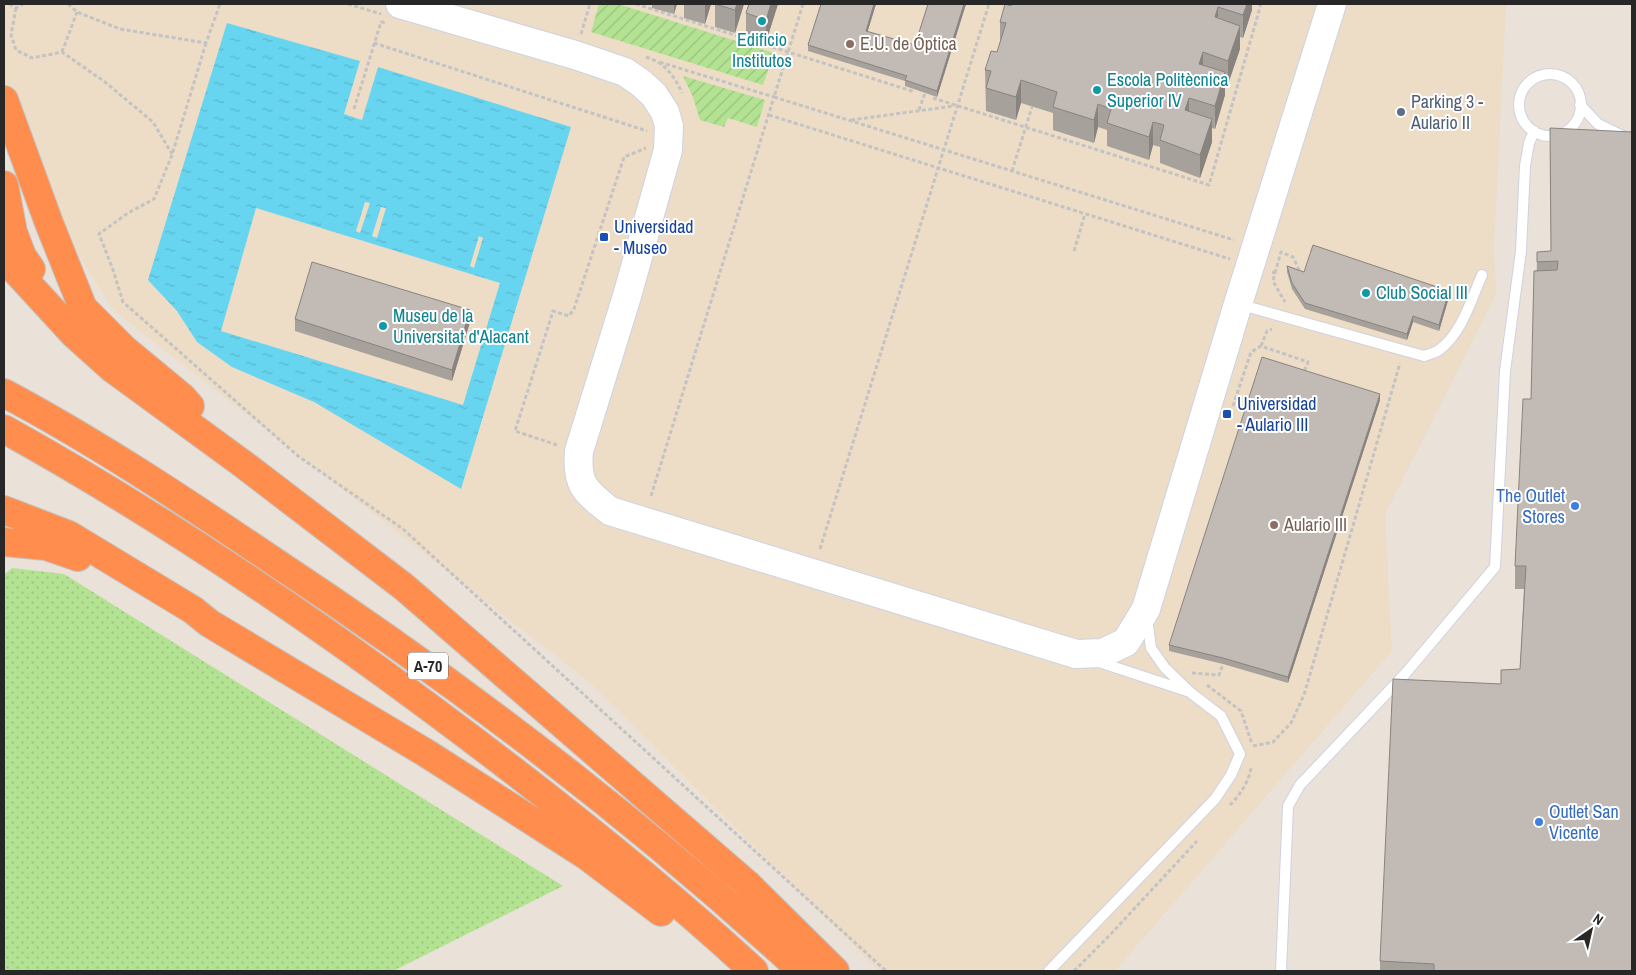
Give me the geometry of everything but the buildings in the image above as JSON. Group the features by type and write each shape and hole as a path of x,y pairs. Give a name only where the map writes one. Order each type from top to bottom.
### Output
{"highway":[{"path":"4,100 82,308 124,349 182,397 243,464"},
{"path":"4,185 13,232 22,256 41,284 90,336 243,464"},
{"path":"4,252 17,272 74,334 113,369 243,464 404,587 747,884 835,971"},
{"name":"A-70","path":"13,398 152,480 362,620 439,674 659,846 802,971"},
{"name":"A-70","path":"5,430 61,460 189,540 363,658 550,797 626,858 747,965"},
{"path":"4,510 68,535 193,610 209,623 426,753 587,856 675,922 747,965"},
{"path":"4,542 11,541 46,546 74,555 101,567 188,617 209,623"}],"street":[{"path":"388,13 575,55 625,72 654,95 665,112 670,126 668,150 627,296 579,451 578,468 581,480 588,494 610,511 1076,654 1103,653 1126,642 1146,609 1238,304 1332,4"}],"lane":[{"path":"1543,74 1561,76 1570,81 1577,90 1580,105 1576,121 1569,129 1549,136 1538,134 1529,128 1522,119 1519,109 1523,88 1530,80 1543,74"},
{"path":"1580,105 1598,124 1629,137"},
{"path":"1281,971 1288,806 1300,785 1405,674 1495,567 1505,371 1520,251 1525,166 1529,143 1534,131"},
{"path":"1562,133 1577,138"},
{"path":"1607,140 1629,137"},
{"path":"1238,304 1424,356 1437,352 1449,341 1461,322 1482,275"},
{"path":"1049,971 1215,799 1231,775 1240,754 1221,716 1191,693 1165,668 1151,648 1146,609"},
{"path":"1076,654 1191,693"}],"path":[{"path":"9,4 16,8"},
{"path":"23,4 16,8 11,34 16,50 32,58 62,52 105,82 154,122 172,155"},
{"path":"68,4 77,12 120,29 206,43"},
{"path":"220,4 206,43 172,155 154,199 128,213 99,234 123,302 298,456 403,529 886,971"},
{"path":"348,4 388,13 374,43 354,109"},
{"path":"580,37 590,4"},
{"path":"636,4 914,92"},
{"path":"651,496 803,4"},
{"path":"820,549 989,4"},
{"path":"933,98 1209,185 1261,4"},
{"path":"62,52 77,12"},
{"path":"374,43 649,131"},
{"path":"659,61 1241,242"},
{"path":"919,110 924,93"},
{"path":"848,120 957,106"},
{"path":"1012,171 1032,107"},
{"path":"769,115 1235,261"},
{"path":"559,446 515,431 553,311 569,316 574,309 624,157 649,147"},
{"path":"1074,251 1085,214"},
{"path":"1288,305 1282,299 1273,281 1281,252 1293,257 1304,278"},
{"path":"1270,272 1275,274"},
{"path":"1232,408 1251,352 1261,346 1267,331 1275,328"},
{"path":"1261,346 1308,362 1302,377"},
{"path":"1253,746 1274,742 1291,723 1304,695 1404,351"},
{"path":"1190,673 1219,675 1223,664"}],"shaded area":[{"path":"4,4 1506,4 1494,247 1496,294 1385,515 1392,651 1115,971 879,971 589,682 113,310 4,132"}],"green space":[{"path":"599,4 618,4 774,53 763,85 591,32"},
{"path":"683,76 765,100 757,127 728,118 724,127 700,120 693,97"},
{"path":"12,568 64,574 563,886 393,971 4,971 4,575"}],"water":[{"path":"227,23 360,61 344,114 362,120 378,67 571,127 461,489 314,402 232,367 197,342 177,311 148,280","holes":["365,202 370,203 360,233 356,231","381,207 386,208 377,238 372,236","256,208 500,283 463,405 221,331","479,236 483,238 474,268 470,266"]}],"place":[{"name":"Edificio Institutos","path":"762,21"},
{"name":"E.U. de Óptica","path":"850,44"},
{"name":"Escola Politècnica Superior IV","path":"1097,90"},
{"name":"Parking 3 - Aulario II","path":"1401,112"},
{"name":"Universidad - Museo","path":"604,237"},
{"name":"Club Social III","path":"1366,293"},
{"name":"Museu de la Universitat d'Alacant","path":"383,326"},
{"name":"Universidad - Aulario III","path":"1227,414"},
{"name":"The Outlet Stores","path":"1575,506"},
{"name":"Aulario III","path":"1274,525"},
{"name":"Outlet San Vicente","path":"1539,822"}]}
